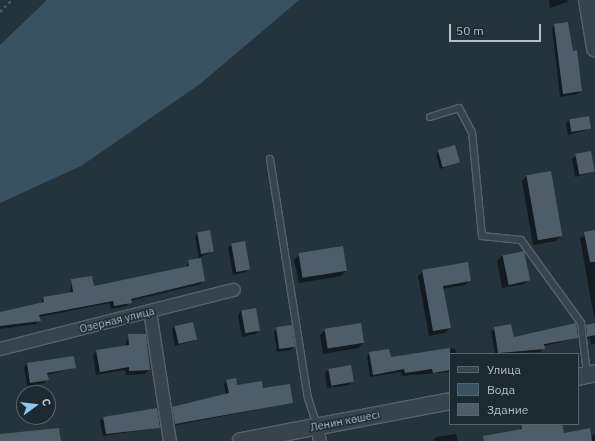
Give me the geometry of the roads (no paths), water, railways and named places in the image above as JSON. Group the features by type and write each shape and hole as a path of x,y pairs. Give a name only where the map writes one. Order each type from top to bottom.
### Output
{"street":[{"path":"587,0 595,48"},
{"name":"Озерная улица","path":"0,349 234,290"},
{"path":"150,311 170,441"},
{"name":"Ленин көшесі","path":"241,441 318,434 449,401"}],"lane":[{"path":"430,117 460,108 472,132 482,236 522,240 581,323 587,375"},
{"path":"270,159 308,398 318,434"}],"water":[{"path":"47,0 299,0 200,84 81,166 0,203 0,45"}]}
